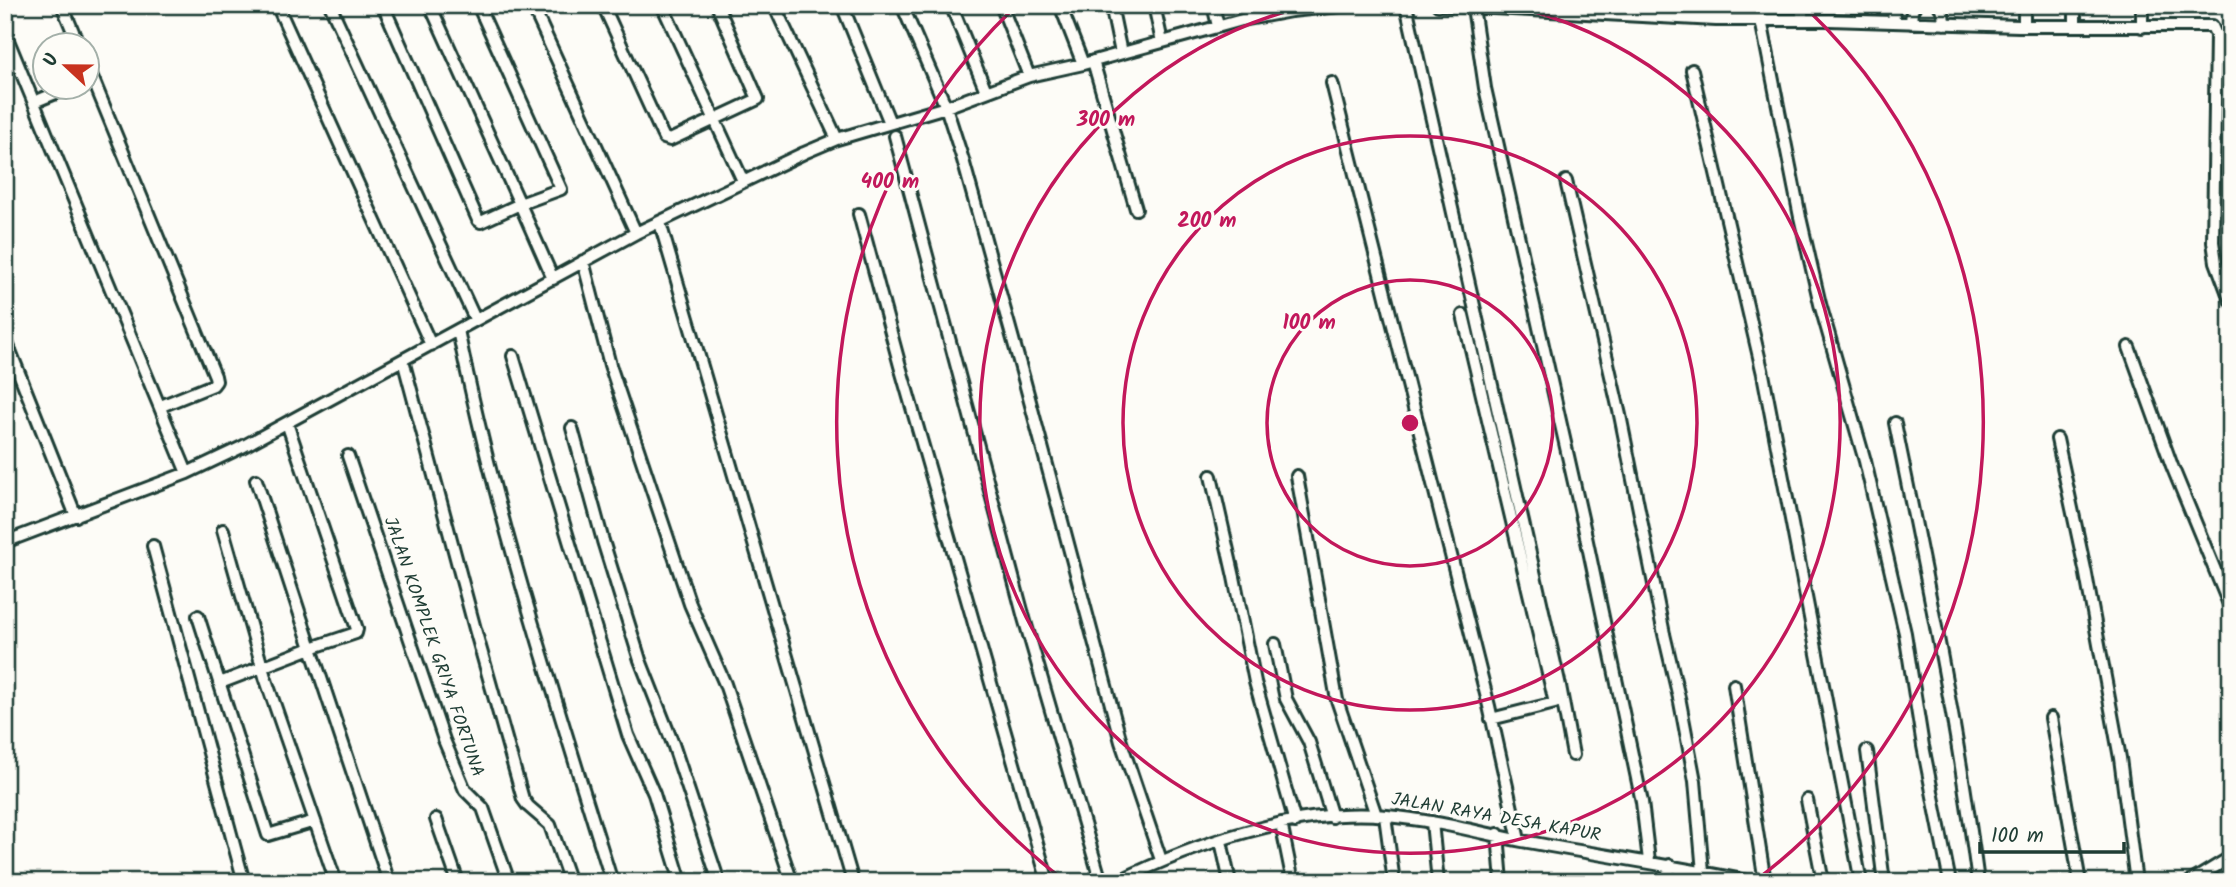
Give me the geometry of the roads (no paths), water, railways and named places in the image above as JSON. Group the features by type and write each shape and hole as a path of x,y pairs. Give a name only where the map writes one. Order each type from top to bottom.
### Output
{"street":[{"path":"62,5 73,32"},
{"path":"277,5 431,345"},
{"path":"330,5 475,319"},
{"path":"383,5 481,222 561,188 478,5"},
{"path":"430,5 553,279"},
{"path":"532,5 636,233"},
{"path":"603,5 664,138 670,140 758,99 717,5"},
{"path":"662,5 743,181"},
{"path":"774,5 837,139"},
{"path":"842,5 890,122"},
{"path":"902,5 946,107 1024,379 1121,742 1161,860"},
{"path":"951,5 986,92"},
{"path":"1001,5 1029,76"},
{"path":"1060,5 1088,62 1136,209"},
{"path":"1111,5 1121,53"},
{"path":"1154,5 1162,42"},
{"path":"1213,5 1218,26"},
{"path":"5,542 187,473 287,423 636,233 837,139 946,107 1029,76 1218,26 1291,11 1350,5"},
{"path":"1406,5 1560,686 1573,755"},
{"path":"1438,5 1665,11 1761,20 2024,26 2212,26 2215,29 2213,242 2216,262 2231,302"},
{"path":"1802,5 1802,20"},
{"path":"1893,5 1894,22"},
{"path":"1911,23 1915,5"},
{"path":"1939,5 1944,24"},
{"path":"2024,5 2024,26"},
{"path":"2075,5 2075,26"},
{"path":"2142,5 2142,27"},
{"path":"1468,6 1584,527 1642,802 1649,861"},
{"path":"1761,20 1820,304 1865,461 1905,633 1923,746 1950,882"},
{"path":"5,33 32,97"},
{"path":"1692,70 1763,374 1861,882"},
{"path":"1332,83 1519,840"},
{"path":"34,102 187,473"},
{"path":"100,102 216,381 160,406"},
{"path":"895,136 1024,618 1101,882"},
{"path":"1566,181 1620,415 1680,702 1695,781 1703,872"},
{"path":"859,214 1048,882"},
{"path":"660,223 853,882"},
{"path":"583,261 610,365 690,604 726,684 792,882"},
{"path":"1463,315 1555,703 1491,719"},
{"path":"458,330 491,477 612,882"},
{"path":"5,338 76,516"},
{"path":"2129,347 2182,490 2231,609"},
{"path":"513,356 628,735 654,794 681,882"},
{"path":"403,360 447,530 523,799 550,825 570,882"},
{"path":"220,683 356,633 357,629 287,423"},
{"path":"1895,423 1954,716 1978,882"},
{"path":"572,428 640,660 673,744 719,882"},
{"path":"2057,439 2085,569 2120,758 2136,882"},
{"name":"JALAN KOMPLEK GRIYA FORTUNA","path":"348,456 444,740 462,784 483,808 509,882"},
{"path":"1210,476 1255,682 1295,822"},
{"path":"1297,476 1338,700 1381,815 1394,882"},
{"path":"256,480 389,882"},
{"path":"223,530 264,667 336,882"},
{"path":"153,546 244,882"},
{"path":"198,616 268,835 315,821"},
{"path":"1275,644 1286,699 1310,742 1332,817"},
{"path":"1734,685 1765,882"},
{"path":"2051,718 2080,882"},
{"path":"1867,751 1884,882"},
{"path":"1807,800 1823,882"},
{"name":"JALAN RAYA DESA KAPUR","path":"1124,880 1161,860 1281,823 1381,815 1649,861 1752,882"},
{"path":"436,819 458,882"},
{"path":"1432,822 1438,882"},
{"path":"1281,823 1293,882"},
{"path":"1498,834 1502,882"},
{"path":"1221,841 1230,882"},
{"path":"2190,882 2231,858"},
{"path":"1666,882 1670,865"}]}
